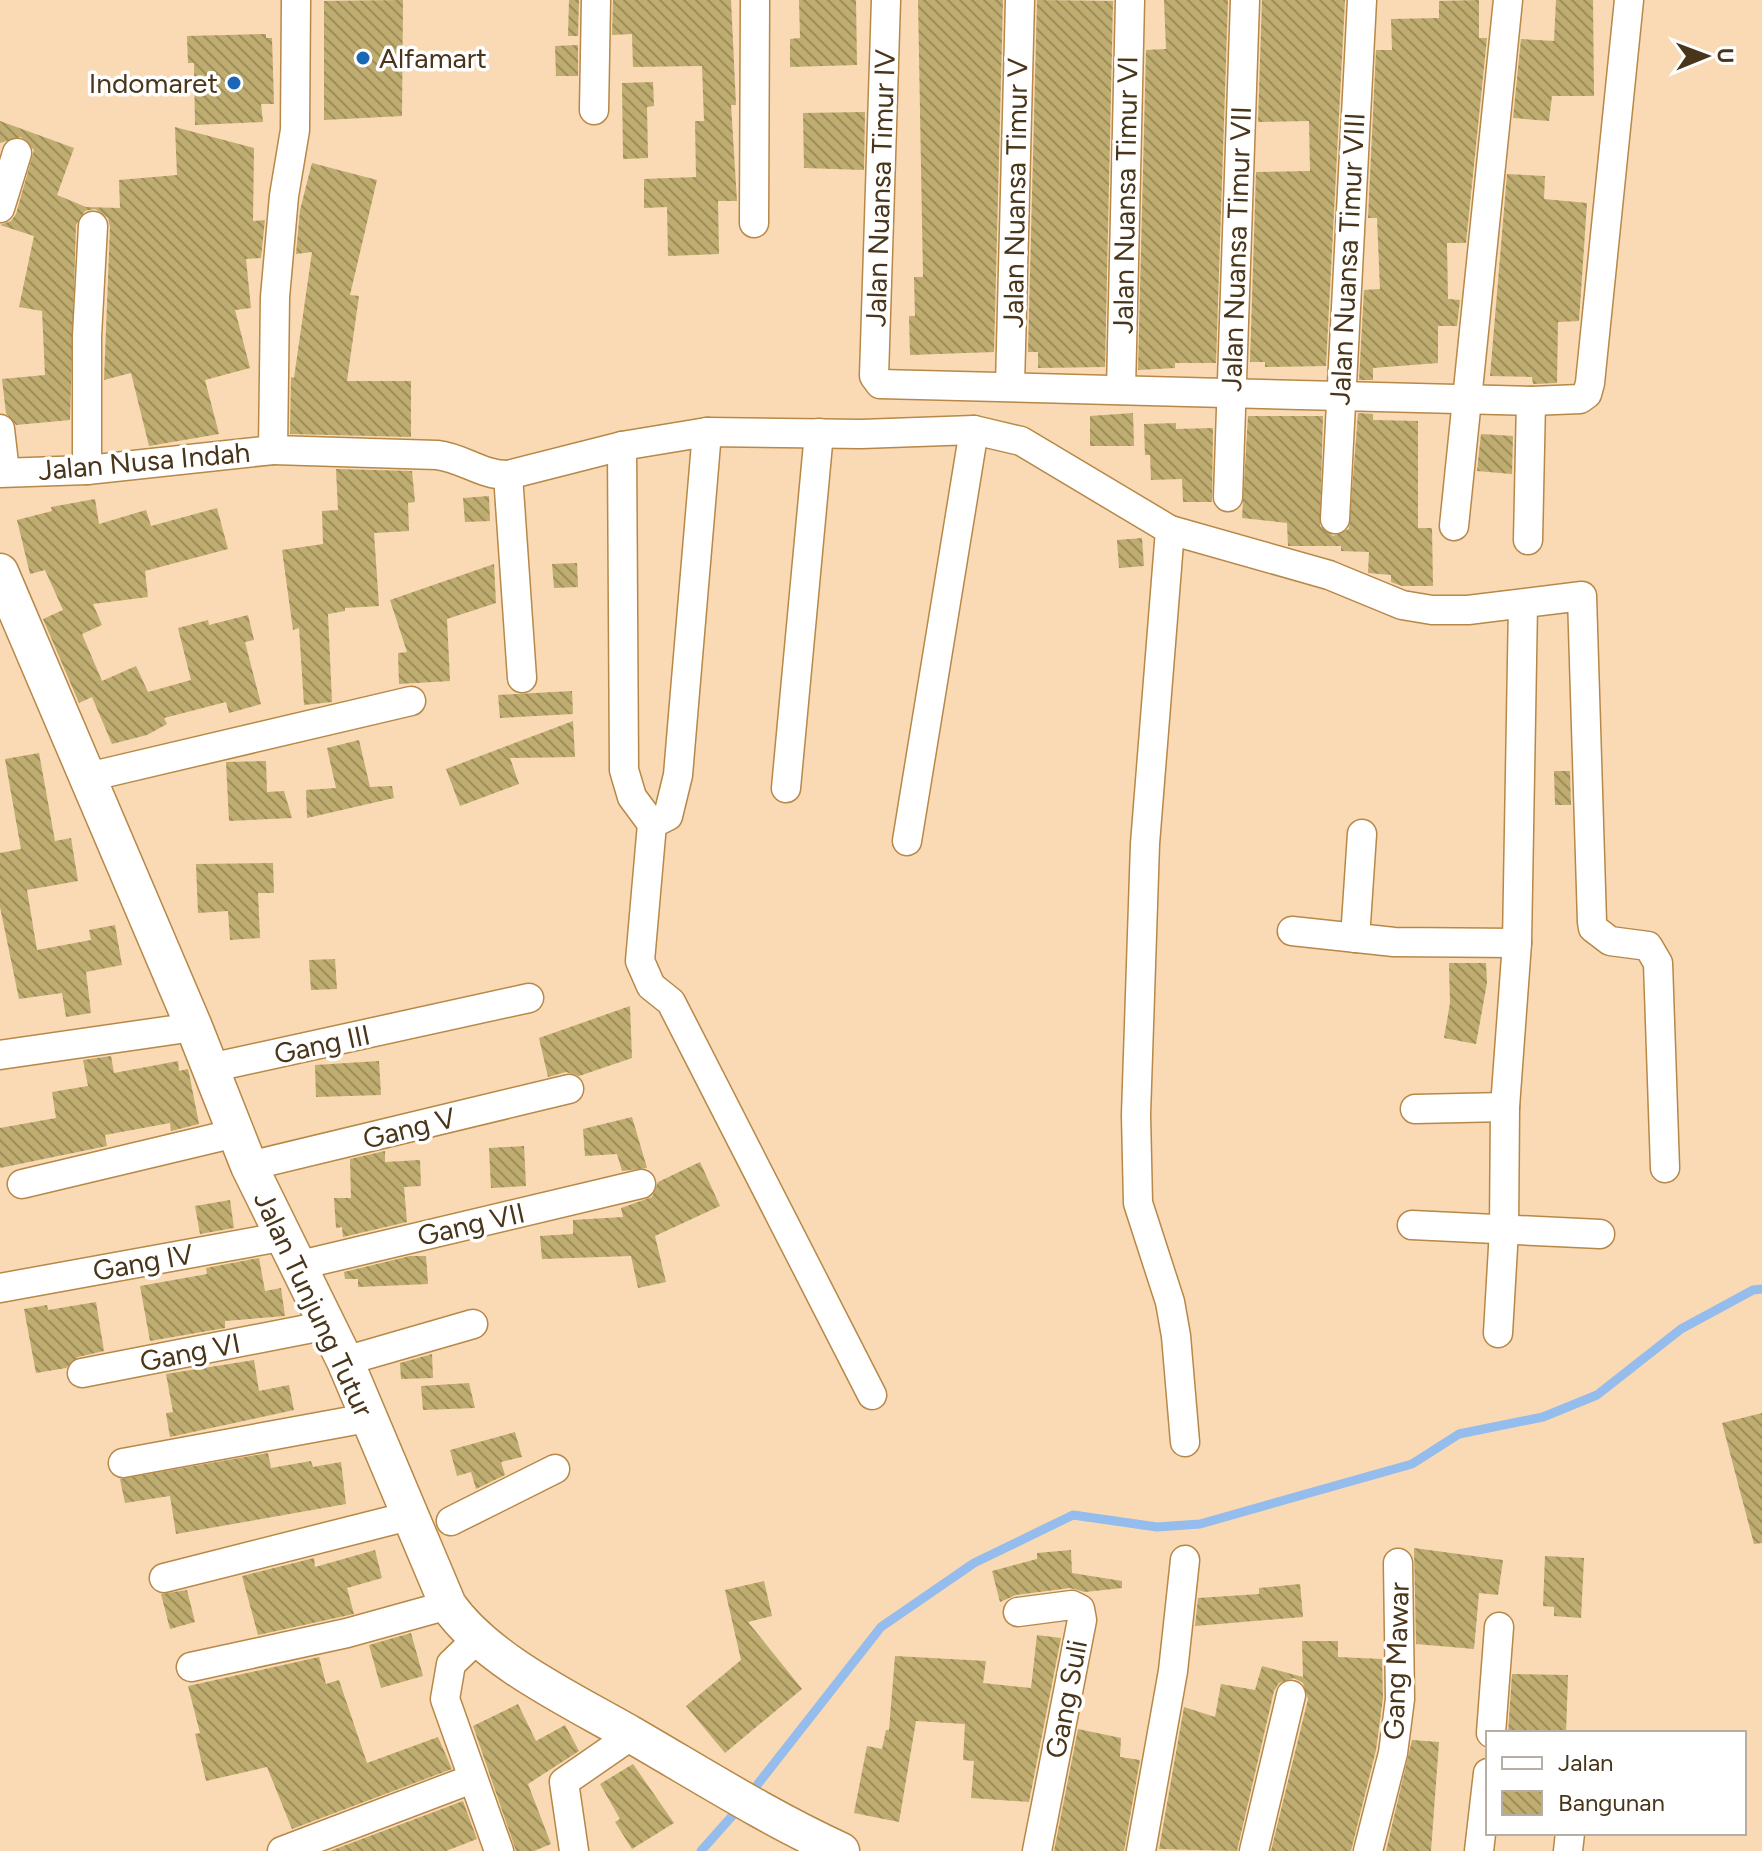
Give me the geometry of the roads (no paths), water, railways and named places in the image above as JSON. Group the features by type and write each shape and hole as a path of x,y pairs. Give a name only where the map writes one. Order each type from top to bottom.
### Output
{"street":[{"name":"Jalan Nusa Indah","path":"2,473 87,470 273,450 275,297 284,196 295,130 296,0"},
{"path":"594,110 596,0"},
{"path":"754,223 755,0"},
{"name":"Jalan Nuansa Timur IV","path":"886,0 874,376 880,384 889,385 1010,385"},
{"name":"Jalan Nuansa Timur V","path":"1010,385 1020,0"},
{"name":"Jalan Nuansa Timur VI","path":"1121,390 1130,0"},
{"name":"Jalan Nuansa Timur VII","path":"1228,497 1245,0"},
{"name":"Jalan Nuansa Timur VIII","path":"1335,519 1339,394 1362,0"},
{"path":"1454,526 1508,0"},
{"path":"1010,385 1531,401 1580,399 1587,394 1590,383 1629,0"},
{"path":"0,208 17,153"},
{"path":"87,470 87,336 93,226"},
{"path":"1528,540 1531,401"},
{"path":"0,429 2,473"},
{"path":"273,450 437,455 455,457 480,472 508,475 622,446 707,432 974,430 1021,441 1170,530 1329,575 1421,610 1480,610 1582,596 1592,922 1593,928 1610,941 1648,946 1658,963 1665,1168"},
{"path":"907,841 974,430"},
{"path":"652,824 668,816 677,785 707,432"},
{"path":"786,788 819,433"},
{"path":"622,446 624,770 632,797 652,824 640,961 651,986 671,1002 872,1395"},
{"path":"508,475 522,678"},
{"path":"1170,530 1145,844 1136,1115 1138,1203 1170,1302 1185,1442"},
{"name":"Jalan Tunjung Tutur","path":"0,572 194,1027 242,1150 293,1250 313,1328 345,1361 448,1605 462,1624 478,1638 572,1701 717,1785 829,1845"},
{"path":"1498,1333 1504,1230 1505,1107 1517,943 1523,604"},
{"path":"88,777 411,701"},
{"path":"1355,938 1362,834"},
{"path":"1292,931 1394,942 1517,943"},
{"name":"Gang III","path":"210,1068 529,998"},
{"path":"0,1055 194,1027"},
{"name":"Gang V","path":"22,1184 242,1150 569,1089"},
{"path":"1415,1109 1505,1107"},
{"name":"Gang VII","path":"293,1250 641,1184"},
{"path":"1412,1225 1600,1234"},
{"name":"Gang IV","path":"0,1288 293,1250"},
{"path":"345,1361 473,1324"},
{"name":"Gang VI","path":"82,1373 313,1328"},
{"path":"123,1463 367,1418"},
{"path":"451,1521 555,1469"},
{"path":"164,1578 409,1516"},
{"path":"1141,1851 1173,1671 1185,1560"},
{"name":"Gang Mawar","path":"1368,1851 1393,1753 1400,1699 1398,1563"},
{"path":"191,1667 347,1633 448,1605"},
{"name":"Gang Suli","path":"1018,1612 1072,1605 1080,1609 1082,1620 1037,1851"},
{"path":"1491,1731 1499,1627"},
{"path":"478,1638 451,1664 445,1699 499,1851"},
{"path":"1254,1851 1291,1695"},
{"path":"574,1851 564,1782 632,1735"},
{"path":"282,1851 472,1779"},
{"path":"1479,1851 1486,1790"}],"waterway":[{"path":"750,1794 881,1627 974,1563 1073,1515 1157,1527 1200,1524 1412,1464 1459,1434 1543,1417 1597,1395 1681,1329 1753,1290 1762,1289"},
{"path":"701,1851 741,1806"}],"place":[{"name":"Alfamart","path":"363,58"},
{"name":"Indomaret","path":"234,83"}]}
